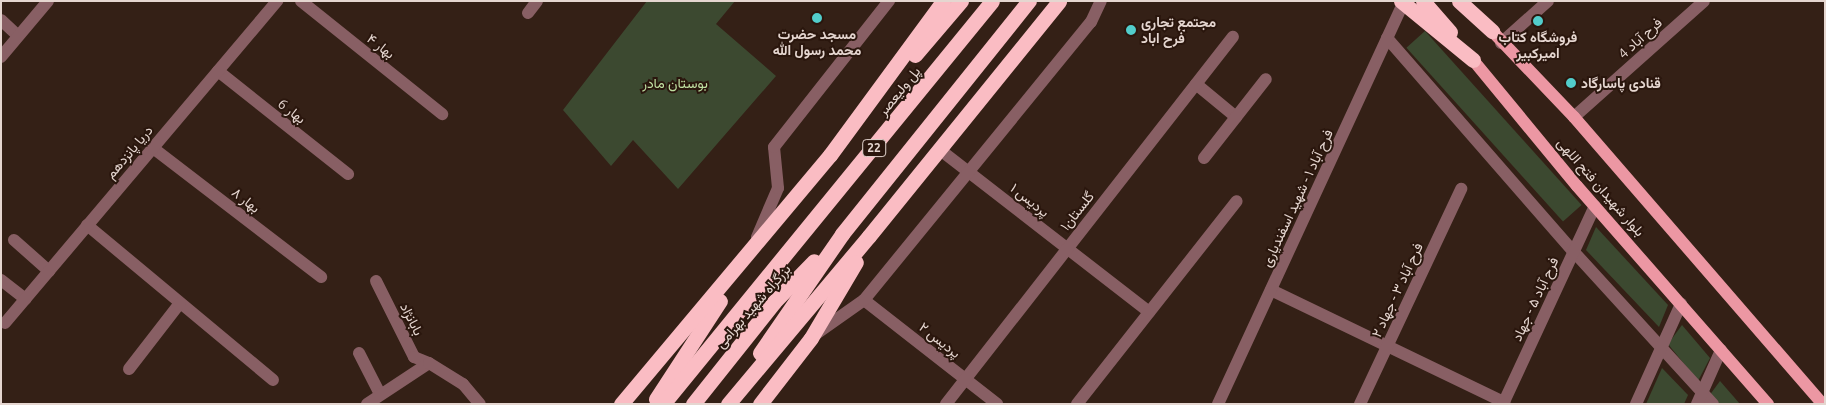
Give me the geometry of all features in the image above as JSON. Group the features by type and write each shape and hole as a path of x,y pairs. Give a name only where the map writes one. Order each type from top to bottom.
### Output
{"highway":[{"path":"830,155 943,1"},
{"path":"621,404 751,253 830,155 961,1"},
{"name":"پل ولیعصر","path":"793,248 992,1"},
{"name":"22","path":"842,234 1029,1"},
{"path":"1423,1 1473,60"},
{"path":"1459,1 1496,37"},
{"name":"بلوار شهیدان فتح اللهی","path":"1467,1 1496,37"},
{"name":"بلوار شهیدان فتح اللهی","path":"1402,2 1473,60"},
{"path":"727,404 869,236 1055,4"},
{"path":"727,404 842,234"},
{"name":"بزرگراه شهید بهرامی","path":"693,404 774,302 842,234"},
{"path":"760,404 811,338 839,296 869,236"},
{"name":"بزرگراه شهید بهرامی","path":"663,404 793,248"},
{"path":"653,404 751,253"}],"main road":[{"name":"بلوار شهیدان فتح اللهی","path":"1496,37 1574,117 1823,400"},
{"name":"بلوار شهیدان فتح اللهی","path":"1473,60 1595,206 1768,404"}],"street":[{"path":"1,57 48,1"},
{"name":"دریا پانزدهم","path":"5,323 277,1"},
{"name":"بهار ۴","path":"301,1 442,114"},
{"path":"528,13 537,1"},
{"path":"751,253 778,188 774,148 889,1"},
{"path":"811,338 864,300 1091,22 1101,1"},
{"path":"1496,37 1548,1"},
{"name":"فرح آباد 4","path":"1574,117 1704,1"},
{"name":"فرح آباد ۱ - شهید اسفندیاری","path":"1218,404 1402,2"},
{"path":"1,20 18,36"},
{"name":"گلستان۱","path":"946,404 1233,37"},
{"path":"1387,38 1574,252 1713,404"},
{"name":"بهار 6","path":"218,71 348,174"},
{"path":"1204,158 1266,79"},
{"path":"1196,84 1236,117"},
{"name":"بهار ۸","path":"153,148 321,276"},
{"name":"پردیس ۱","path":"939,149 1149,312"},
{"name":"فرح آباد ۳ - جهاد ۲","path":"1360,404 1461,189"},
{"path":"1077,404 1237,201"},
{"name":"فرح آباد ۵ - جهاد","path":"1503,403 1595,206"},
{"path":"87,225 273,380"},
{"path":"14,240 49,271"},
{"path":"1,280 25,299"},
{"name":"بابانژاد","path":"376,281 414,357 429,363 463,384 480,404"},
{"path":"1271,290 1503,403"},
{"name":"پردیس ۲","path":"864,300 997,404"},
{"path":"130,369 180,303"},
{"path":"1636,404 1681,304"},
{"path":"1697,404 1721,350"},
{"path":"359,353 380,394"},
{"path":"367,404 429,363"}],"green space":[{"name":"بوستان مادر","path":"647,1 735,1 716,24 776,76 678,189 633,140 611,166 563,110"},
{"path":"1425,31 1582,205 1563,222 1406,48"},
{"path":"1596,227 1668,305 1659,327 1586,250"},
{"path":"1682,325 1710,358 1698,381 1668,344"},
{"path":"1662,368 1688,395 1684,404 1646,404"},
{"path":"1720,381 1740,404 1716,404 1709,396"}],"place":[{"name":"مسجد حضرت محمد رسول الله","path":"817,18"},
{"name":"فروشگاه کتاب امیرکبیر","path":"1538,21"},
{"name":"مجتمع تجاری فرح اباد","path":"1131,30"},
{"name":"قنادی پاسارگاد","path":"1571,83"}]}
